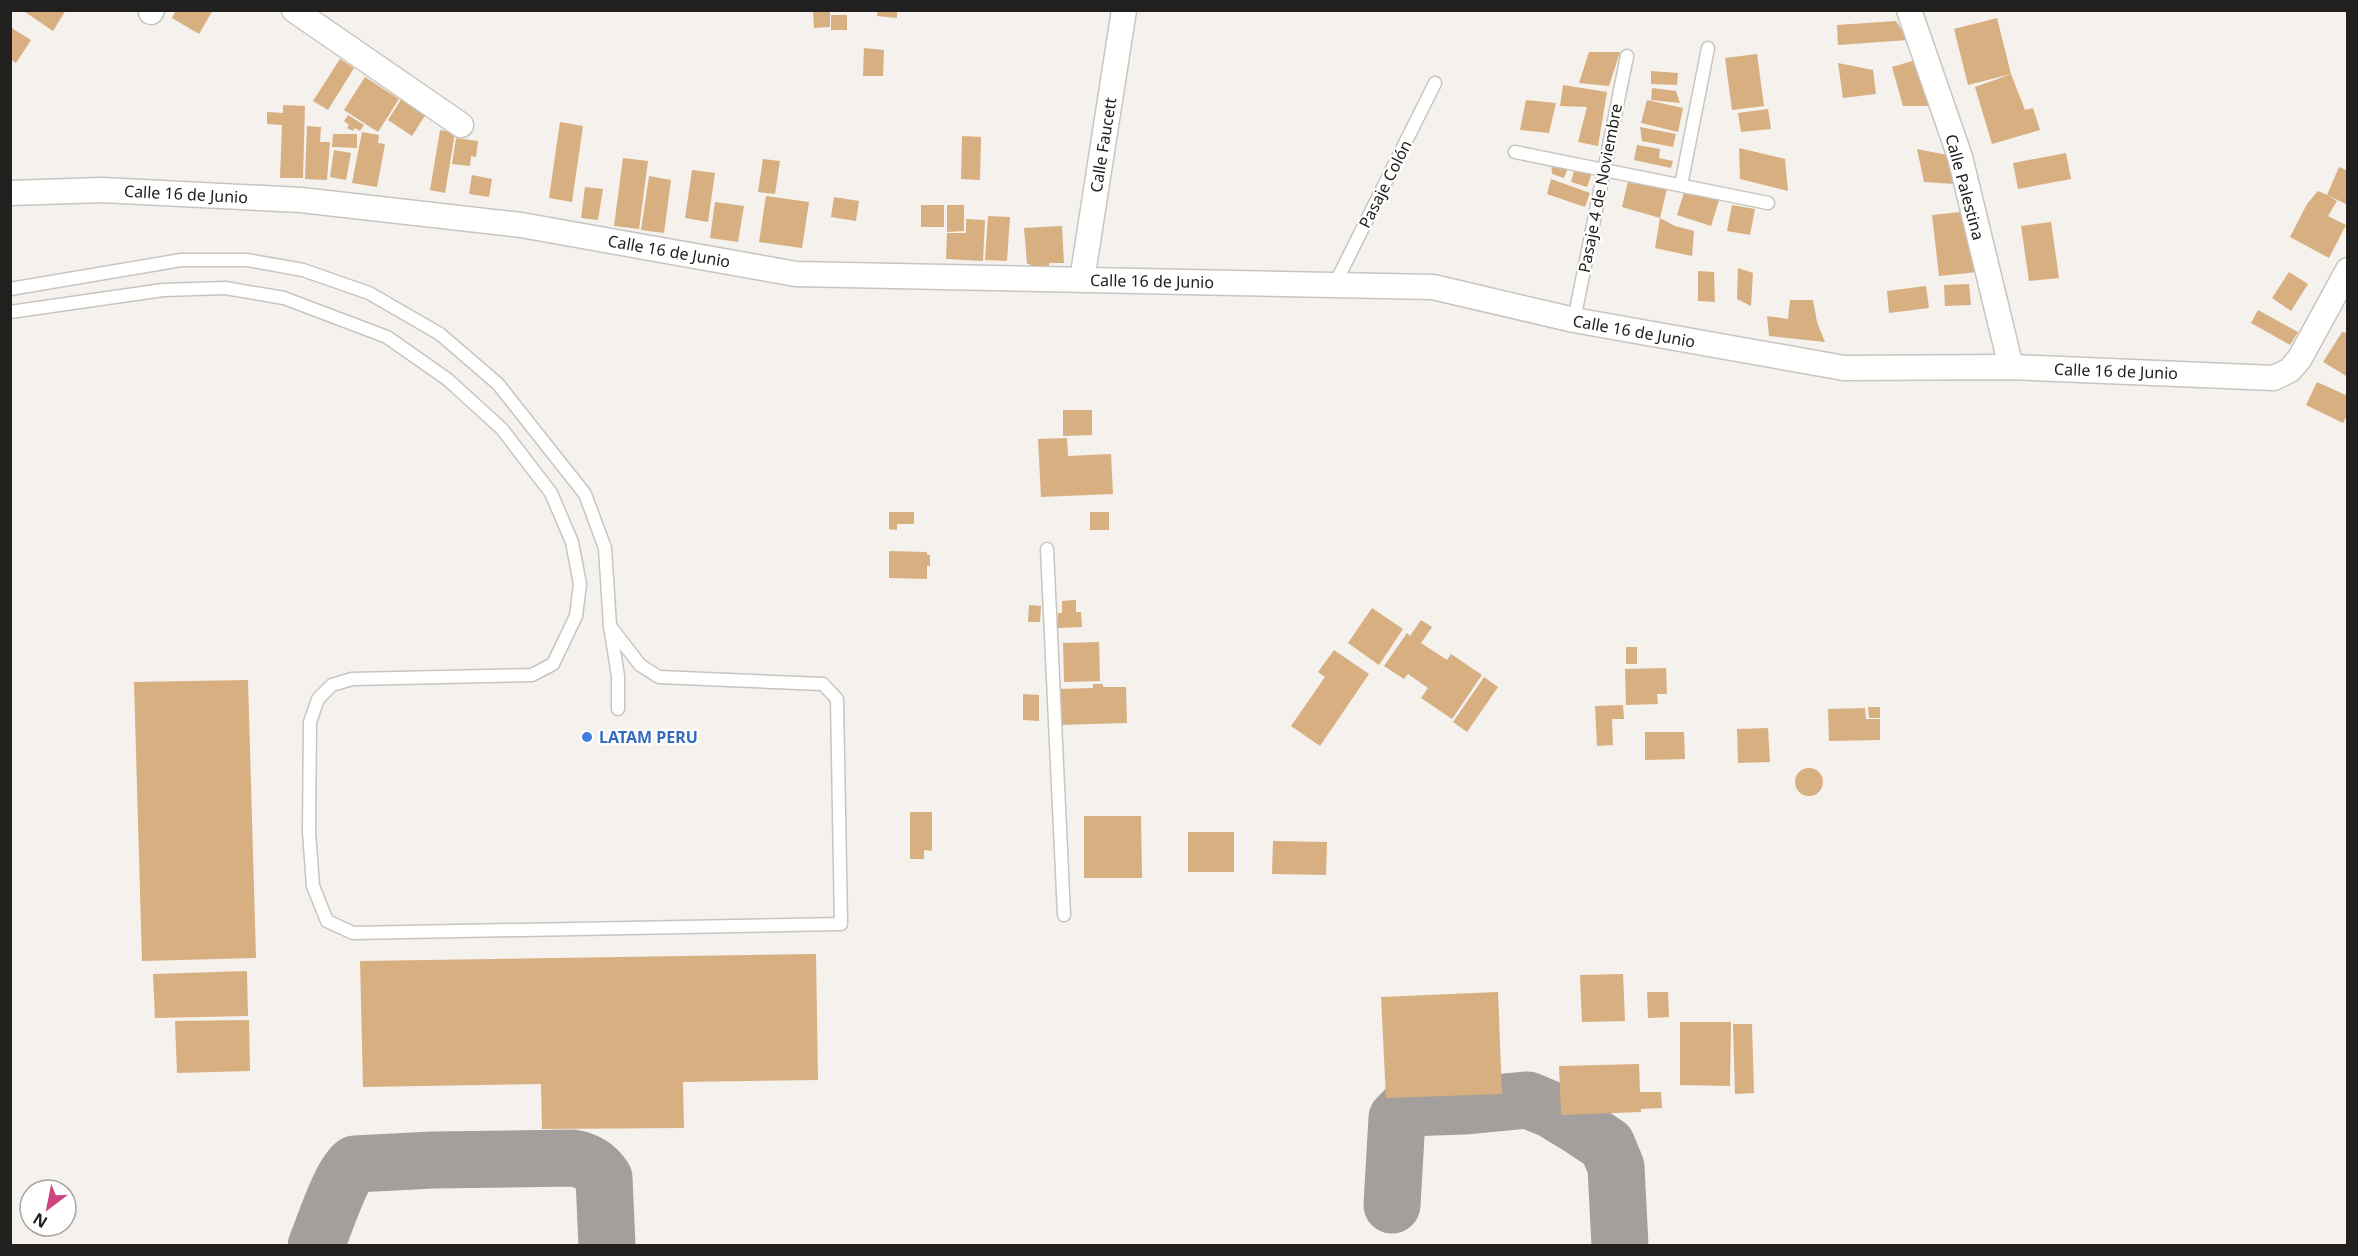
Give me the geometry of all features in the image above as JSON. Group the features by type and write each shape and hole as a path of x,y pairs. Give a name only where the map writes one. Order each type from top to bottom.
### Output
{"street":[{"path":"294,10 462,124"},
{"name":"Calle Faucett","path":"1082,280 1124,10"},
{"name":"Calle Palestina","path":"1909,10 1960,157 2011,367"},
{"name":"Calle 16 de Junio","path":"10,193 102,190 301,200 521,225 796,274 1433,287 1574,320 1844,368 2011,367 2274,378 2290,370 2300,358 2348,270"}],"lane":[{"path":"1681,185 1708,48"},
{"name":"Pasaje 4 de Noviembre","path":"1574,320 1626,56"},
{"name":"Pasaje Colón","path":"1335,284 1435,83"},
{"path":"1515,152 1768,202"},
{"path":"10,289 181,260 248,260 303,270 369,293 440,334 498,384 585,494 605,548 610,626 618,676 618,709"},
{"path":"10,312 163,290 225,288 284,298 387,337 447,379 502,429 551,493 572,542 580,584 576,616 553,664 532,675 352,679 332,685 318,699 310,722 309,832 313,886 327,921 353,933 841,924 837,699 823,684 659,677 640,665 610,626"},
{"path":"1047,549 1064,915"}],"building":[{"path":"22,10 66,10 53,31"},
{"path":"176,10 213,10 199,34 172,18"},
{"path":"813,10 830,10 830,27 814,28"},
{"path":"878,10 897,10 897,18 877,16"},
{"path":"831,15 847,15 847,30 831,30"},
{"path":"1997,18 2011,74 1968,85 1954,29"},
{"path":"1896,21 1908,40 1838,45 1837,25"},
{"path":"10,27 31,40 16,63 10,59"},
{"path":"864,48 884,50 883,76 863,76"},
{"path":"1589,52 1620,52 1609,86 1579,83"},
{"path":"1757,54 1764,106 1732,110 1725,58"},
{"path":"340,59 354,68 328,110 313,101"},
{"path":"1919,59 1933,106 1903,106 1892,67"},
{"path":"1838,63 1873,70 1876,94 1843,98"},
{"path":"1651,71 1678,73 1677,85 1651,84"},
{"path":"2011,74 2025,110 2033,108 2040,130 1992,144 1975,87"},
{"path":"365,77 399,99 378,132 344,110"},
{"path":"1563,85 1607,92 1598,146 1578,142 1587,107 1560,106"},
{"path":"1652,88 1676,91 1680,103 1651,100"},
{"path":"402,98 426,114 412,136 388,120"},
{"path":"1526,100 1556,103 1549,133 1520,130"},
{"path":"1647,100 1683,108 1678,132 1641,123"},
{"path":"283,105 305,106 303,178 280,178 282,125 267,124 267,112 283,113"},
{"path":"1768,109 1771,129 1741,132 1738,113"},
{"path":"348,115 364,125 360,131 347,128 349,125 344,121"},
{"path":"560,122 583,126 572,202 549,198"},
{"path":"307,126 321,127 320,142 330,142 327,180 305,179"},
{"path":"1640,127 1676,134 1673,147 1642,141"},
{"path":"440,130 455,133 445,193 430,190"},
{"path":"362,132 379,135 378,143 385,144 377,187 352,183"},
{"path":"333,134 357,134 357,148 332,147"},
{"path":"962,136 981,137 980,180 961,179"},
{"path":"456,138 478,141 476,157 471,156 470,166 452,164"},
{"path":"1637,145 1660,149 1659,158 1673,161 1671,168 1634,160"},
{"path":"1739,148 1785,159 1788,191 1740,179"},
{"path":"1917,149 1947,155 1954,184 1924,182"},
{"path":"334,150 351,153 346,180 330,177"},
{"path":"2066,153 2071,179 2018,189 2013,163"},
{"path":"623,158 648,161 639,229 614,226"},
{"path":"763,159 780,161 775,194 758,192"},
{"path":"1551,162 1568,168 1564,178 1552,174"},
{"path":"1575,167 1592,173 1587,187 1571,182"},
{"path":"2339,167 2348,171 2348,205 2327,195"},
{"path":"692,170 715,173 708,222 685,218"},
{"path":"472,175 492,179 489,197 469,194"},
{"path":"649,176 671,180 664,233 641,230"},
{"path":"1551,179 1590,193 1585,207 1547,194"},
{"path":"1628,181 1645,182 1667,189 1660,218 1622,207"},
{"path":"585,187 603,189 598,220 581,218"},
{"path":"1685,189 1719,200 1711,226 1677,215"},
{"path":"2318,191 2337,201 2328,216 2346,225 2329,258 2290,237 2307,204"},
{"path":"766,196 809,202 802,248 759,242"},
{"path":"834,197 859,201 856,221 831,217"},
{"path":"715,202 744,206 738,242 710,238"},
{"path":"921,205 944,205 944,227 921,227"},
{"path":"947,205 964,205 964,231 947,232"},
{"path":"1732,205 1755,209 1750,235 1727,231"},
{"path":"1970,211 1978,272 1939,276 1932,215"},
{"path":"988,216 1010,217 1007,261 985,260"},
{"path":"1660,218 1675,226 1694,231 1692,256 1655,248"},
{"path":"966,219 985,220 983,261 946,259 947,233 966,233"},
{"path":"2051,222 2059,278 2029,281 2021,226"},
{"path":"1062,226 1064,263 1049,263 1049,268 1030,270 1030,264 1027,264 1024,228"},
{"path":"1738,268 1753,273 1751,306 1737,299"},
{"path":"1698,271 1714,272 1715,302 1698,301"},
{"path":"2289,272 2308,284 2291,311 2272,298"},
{"path":"1969,284 1971,305 1945,306 1944,285"},
{"path":"1926,286 1929,308 1889,313 1887,291"},
{"path":"1790,300 1813,300 1817,322 1825,342 1769,336 1767,316 1788,319"},
{"path":"2258,310 2298,332 2290,345 2251,323"},
{"path":"2342,332 2348,333 2348,377 2323,362"},
{"path":"2317,382 2348,396 2348,413 2343,423 2306,405"},
{"path":"1063,410 1092,410 1092,435 1063,436"},
{"path":"1067,438 1068,456 1111,454 1113,494 1041,497 1038,439"},
{"path":"889,512 914,512 914,524 897,524 897,530 889,529"},
{"path":"1090,512 1109,512 1109,530 1090,530"},
{"path":"889,551 927,552 927,555 930,555 930,566 927,566 927,579 889,578"},
{"path":"1076,600 1076,612 1081,612 1082,627 1058,628 1058,613 1062,613 1062,601"},
{"path":"1029,605 1041,606 1040,622 1028,622"},
{"path":"1372,608 1403,629 1379,665 1348,643"},
{"path":"1421,620 1432,627 1421,643 1447,660 1451,654 1482,675 1452,719 1421,698 1428,688 1408,674 1404,679 1384,666 1407,633 1410,636"},
{"path":"1099,642 1100,681 1064,682 1063,643"},
{"path":"1626,647 1637,647 1637,664 1626,664"},
{"path":"1334,650 1369,674 1320,746 1291,726 1325,677 1318,672"},
{"path":"1666,668 1667,694 1657,694 1658,704 1626,705 1625,669"},
{"path":"1484,677 1498,687 1467,732 1453,722"},
{"path":"248,680 256,958 142,961 134,682"},
{"path":"1093,684 1103,684 1103,687 1126,687 1127,723 1058,725 1057,689 1093,688"},
{"path":"1023,694 1039,695 1039,721 1023,720"},
{"path":"1623,705 1624,719 1612,719 1613,745 1597,746 1595,706"},
{"path":"1868,707 1880,707 1880,718 1869,718"},
{"path":"1865,708 1866,719 1880,719 1880,740 1829,741 1828,709"},
{"path":"1768,728 1770,762 1738,763 1737,729"},
{"path":"1645,732 1684,732 1685,759 1645,760"},
{"path":"1809,768 1819,772 1823,782 1819,792 1809,796 1799,792 1795,782 1799,772"},
{"path":"910,812 932,812 932,851 924,850 924,859 910,859"},
{"path":"1084,816 1141,816 1142,878 1084,878"},
{"path":"1188,832 1234,832 1234,872 1188,872"},
{"path":"1273,841 1327,842 1326,875 1272,874"},
{"path":"816,954 818,1080 683,1082 684,1128 542,1129 541,1084 363,1087 360,961"},
{"path":"247,971 248,1016 155,1018 153,974"},
{"path":"1623,974 1625,1021 1582,1022 1580,975"},
{"path":"1498,992 1502,1094 1386,1098 1381,997"},
{"path":"1647,992 1668,992 1669,1017 1648,1018"},
{"path":"249,1020 250,1071 177,1073 175,1021"},
{"path":"1680,1022 1731,1022 1730,1086 1680,1085"},
{"path":"1733,1024 1752,1024 1754,1093 1735,1094"},
{"path":"1639,1064 1640,1092 1661,1092 1662,1108 1641,1109 1641,1112 1561,1115 1559,1066"}],"taxiway":[{"path":"1392,1205 1397,1118 1407,1108 1528,1100 1552,1110 1607,1145 1616,1167 1620,1246"},
{"path":"316,1246 338,1190 355,1164 433,1160 572,1158 591,1164 604,1178 607,1246"}],"place":[{"name":"LATAM PERU","path":"587,737"}]}
